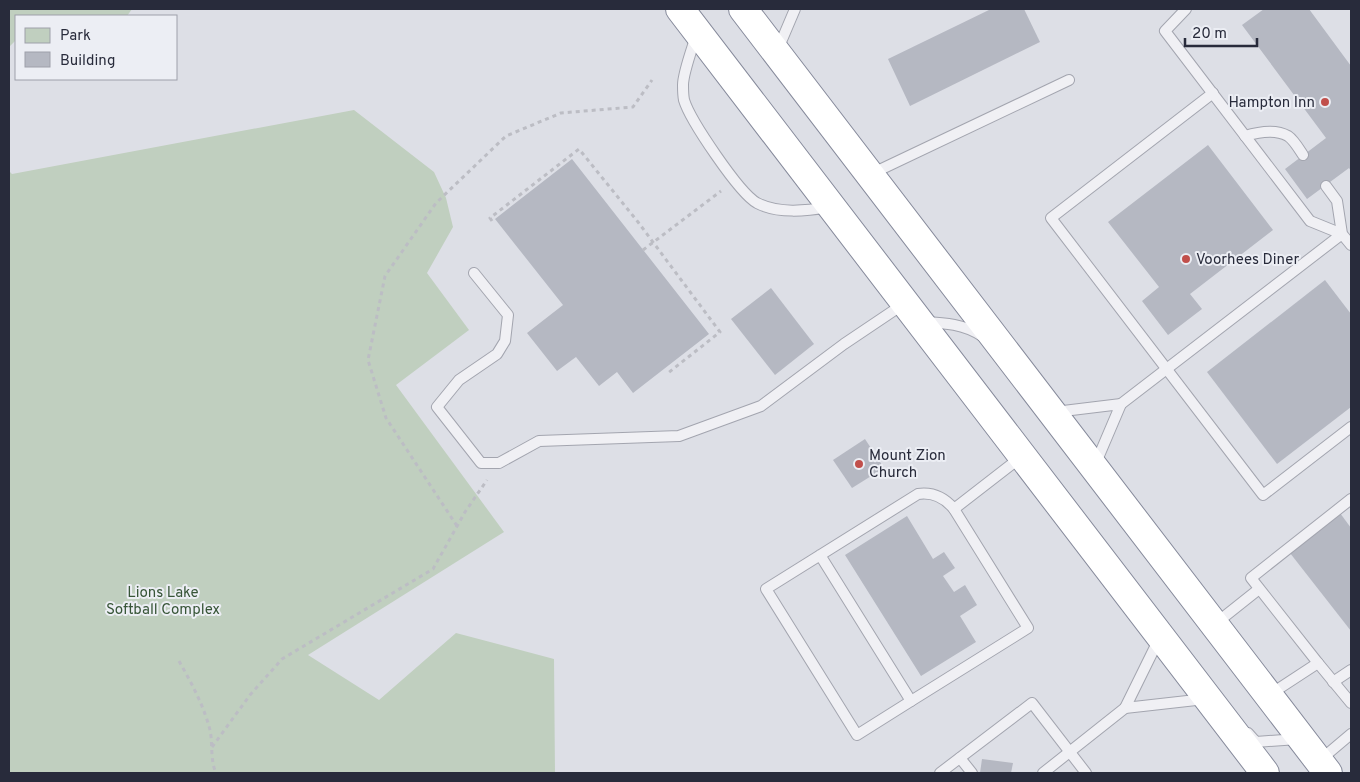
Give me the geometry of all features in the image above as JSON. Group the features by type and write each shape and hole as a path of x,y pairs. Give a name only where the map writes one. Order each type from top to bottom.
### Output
{"highway":[{"path":"680,9 1266,773"},
{"path":"743,9 1323,767"}],"lane":[{"path":"777,53 795,9"},
{"path":"1186,9 1165,31 1310,221 1342,234 1351,245"},
{"path":"698,31 682,82 684,99 693,120 723,164 745,192 756,202 771,208 810,211 832,206"},
{"path":"870,175 1069,80"},
{"path":"1212,93 1051,218 1263,495 1351,427"},
{"path":"1245,136 1263,132 1286,135 1290,137 1303,155"},
{"path":"1326,186 1337,201 1342,234"},
{"path":"1094,468 1121,404 1342,234"},
{"path":"474,273 508,315 505,341 496,354 460,380 437,407 481,463 499,463 538,441 679,436 761,406 844,344 906,303"},
{"path":"922,324 920,321 946,323 971,329 1007,354"},
{"path":"1052,412 1121,404"},
{"path":"954,509 1023,456"},
{"path":"927,493 938,496 946,500 954,509 1028,628 857,735 766,589 918,494 927,493"},
{"path":"1351,500 1251,578 1351,703"},
{"path":"820,555 911,701"},
{"path":"1214,625 1259,589"},
{"path":"1043,773 1125,708 1160,636"},
{"path":"1268,696 1318,663"},
{"path":"1333,682 1351,670"},
{"path":"1125,708 1208,698 1218,702 1256,742 1301,739"},
{"path":"940,773 1032,703 1086,773"},
{"path":"1323,767 1351,734"},
{"path":"960,758 972,773"}],"path":[{"path":"492,221 490,218 579,149 653,242 720,332 668,372"},
{"path":"644,250 722,191"},
{"path":"212,747 250,695 282,659 433,569 465,512 499,463"},
{"path":"179,661 191,682 209,729 213,766 216,773"}],"green space":[{"path":"9,9 132,9 128,15 15,15 15,41 9,47"},
{"name":"Lions Lake Softball Complex","path":"354,110 434,172 446,198 453,227 427,273 469,330 396,385 504,532 308,655 379,700 456,633 554,659 555,773 9,773 9,171 12,174"}],"building":[{"path":"991,9 1024,9 1040,42 910,106 888,59"},
{"name":"Hampton Inn","path":"1264,9 1309,9 1351,66 1351,171 1349,168 1307,199 1285,169 1326,138 1242,25"},
{"name":"Voorhees Diner","path":"1208,145 1273,230 1190,294 1202,309 1168,335 1142,301 1159,287 1108,222"},
{"path":"572,159 709,334 633,393 617,372 599,386 576,357 557,371 527,333 563,305 495,219"},
{"path":"1325,280 1351,314 1351,407 1277,464 1207,372"},
{"path":"771,288 814,344 775,375 731,319"},
{"name":"Mount Zion Church","path":"865,439 884,468 852,488 833,460"},
{"path":"1340,513 1351,528 1351,631 1290,553"},
{"path":"907,516 933,559 944,552 955,568 943,576 954,592 965,585 977,605 960,616 976,642 921,676 845,555"},
{"path":"982,759 1013,763 1011,773 980,773"}],"place":[{"name":"Hampton Inn","path":"1325,102"},
{"name":"Voorhees Diner","path":"1186,259"},
{"name":"Mount Zion Church","path":"859,464"}]}
